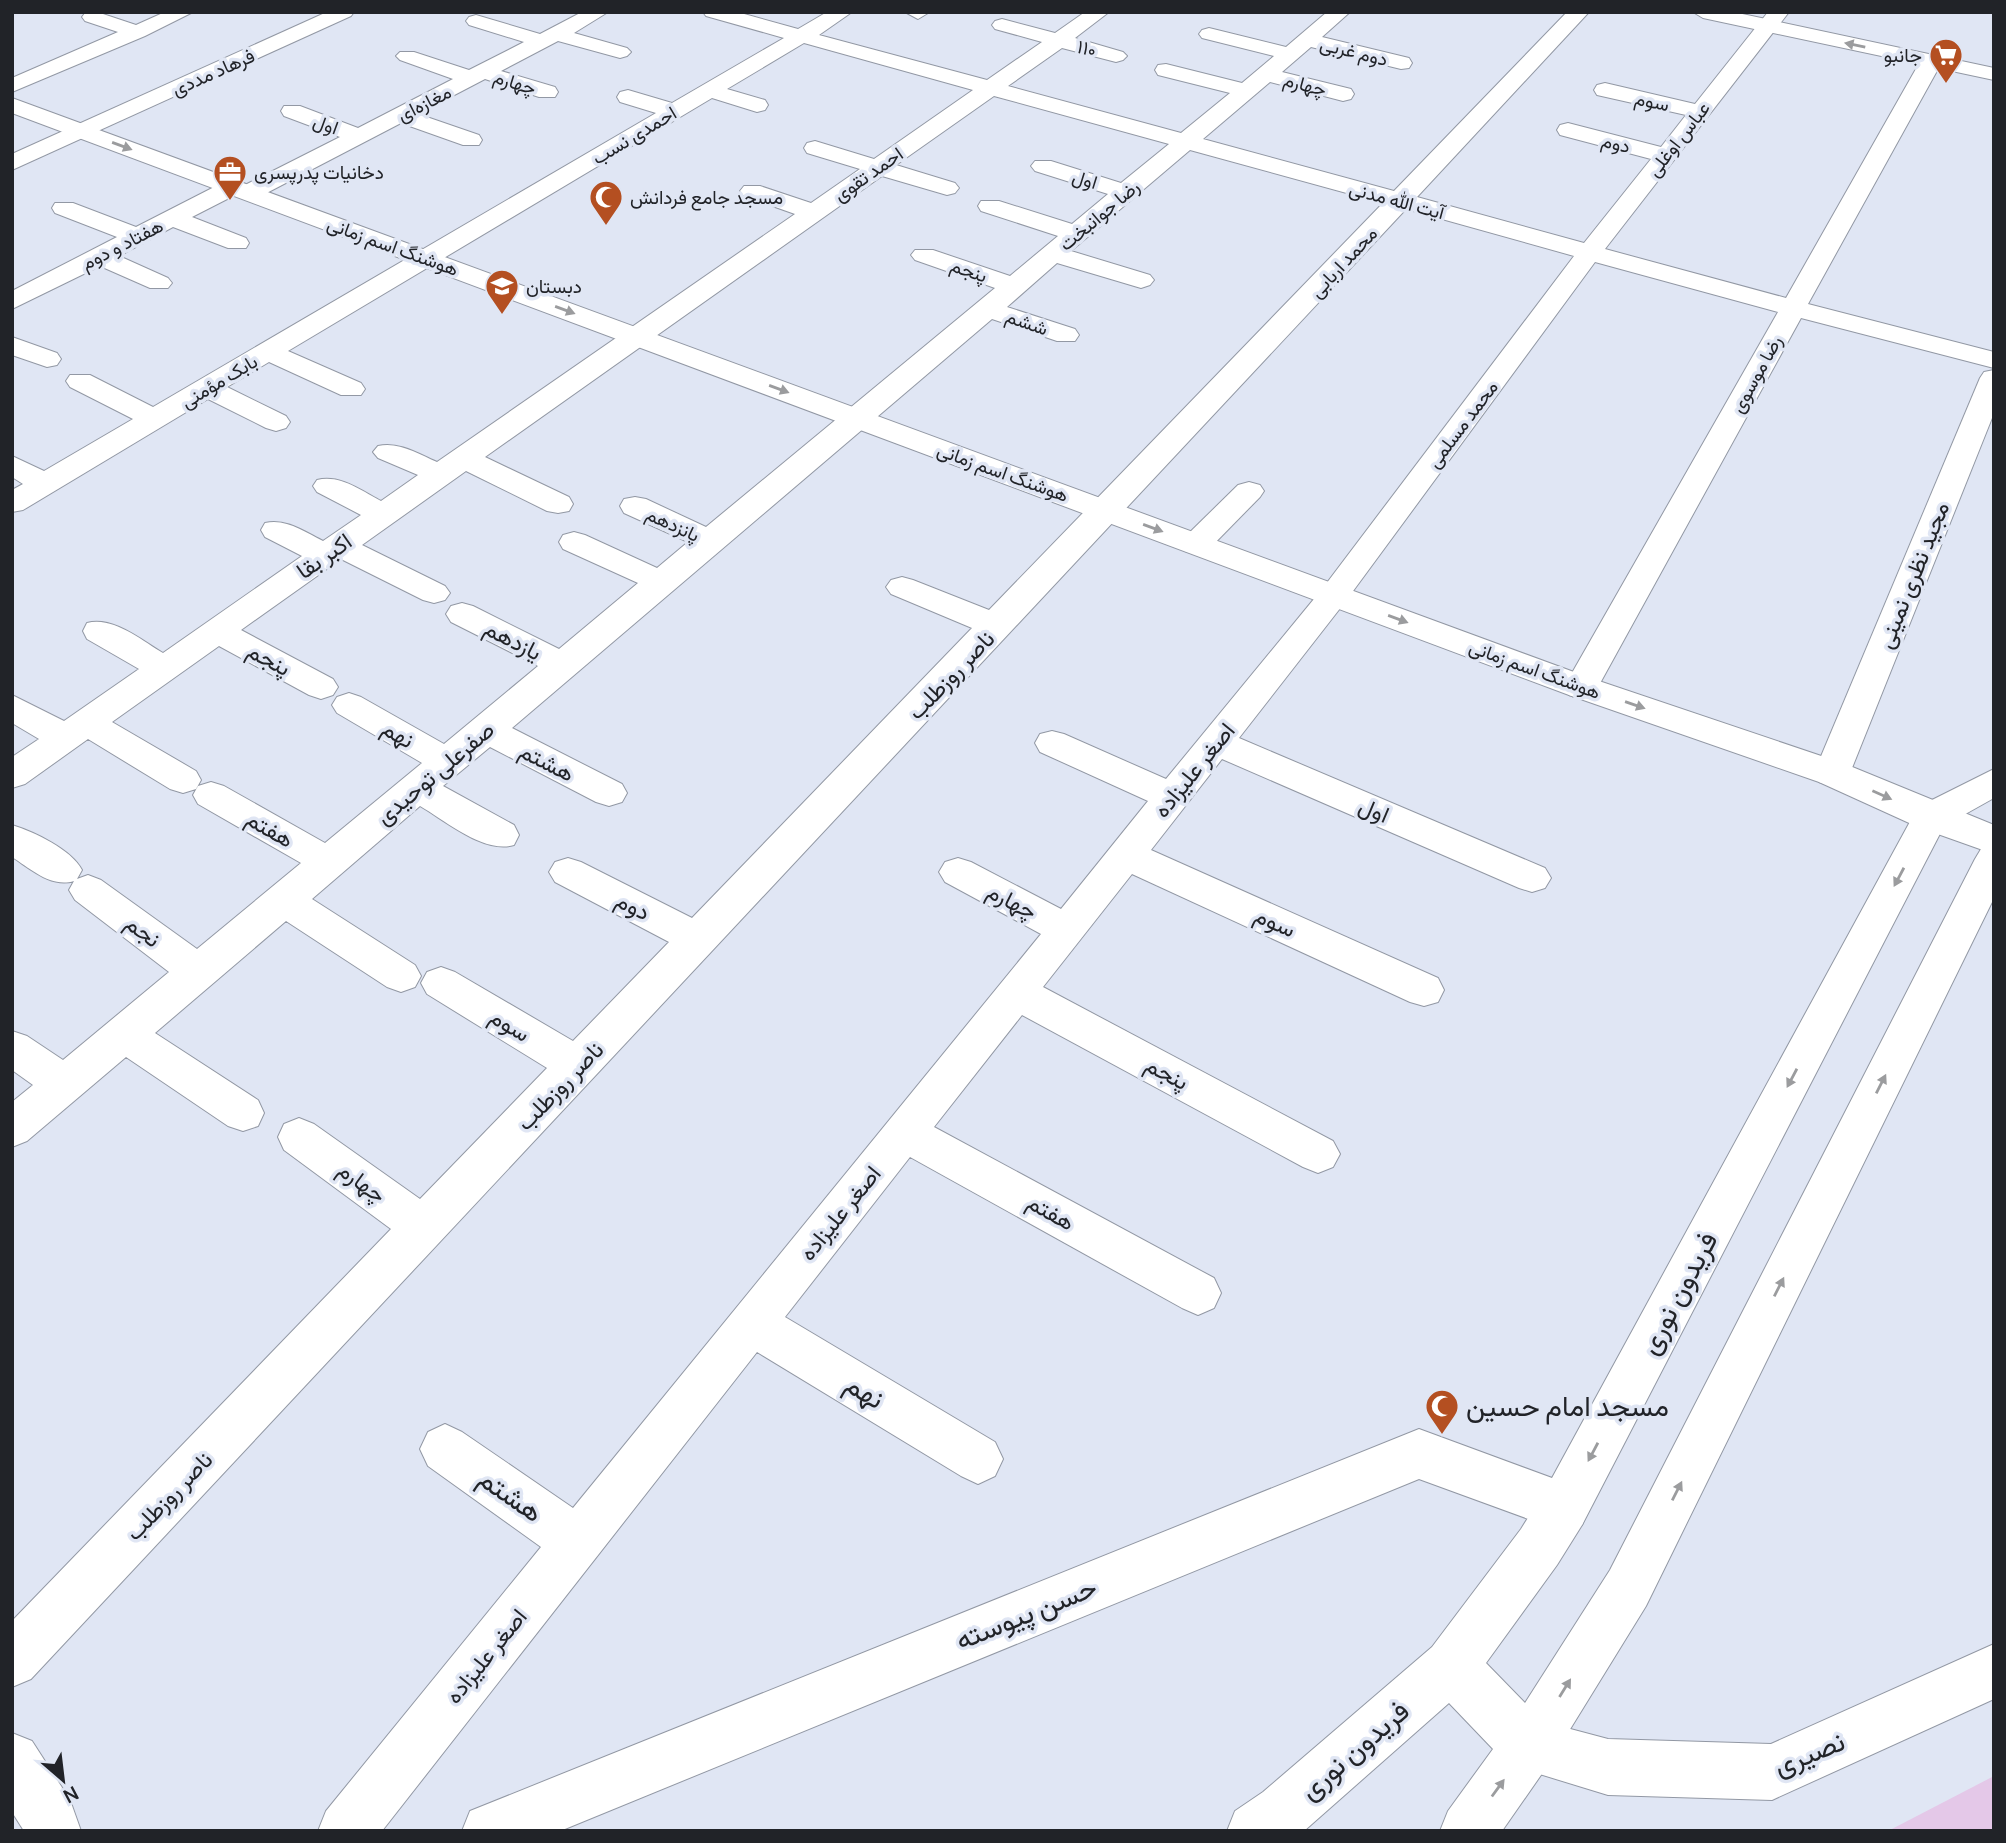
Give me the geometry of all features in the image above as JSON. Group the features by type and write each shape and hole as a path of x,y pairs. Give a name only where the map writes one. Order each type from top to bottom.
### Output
{"street":[{"path":"12,86 183,12"},
{"name":"فرهاد مددی","path":"12,163 344,12"},
{"name":"مغازه‌ای","path":"241,190 360,136 598,12"},
{"name":"آیت‌ الله مدنی","path":"713,12 1589,253 1994,360"},
{"name":"احمدی نسب","path":"426,258 842,12"},
{"name":"محمد اربابی","path":"1108,511 1579,12"},
{"path":"1703,12 1774,20 1994,74"},
{"name":"رضا جوانبخت","path":"857,418 1299,47 1327,14"},
{"path":"92,17 138,32"},
{"name":"عباس اوغلی","path":"1589,253 1664,155 1774,20"},
{"path":"476,21 621,52"},
{"name":"احمد تقوی","path":"637,337 1058,41 1096,22"},
{"name":"۱۱۰","path":"1002,25 1116,56"},
{"path":"1209,34 1299,47"},
{"name":"دوم غربی","path":"1299,47 1401,63"},
{"path":"407,56 477,75"},
{"name":"رضا موسوی","path":"1581,687 1931,60"},
{"path":"1166,70 1247,91"},
{"name":"چهارم","path":"1266,74 1343,94"},
{"name":"چهارم","path":"477,75 547,92"},
{"name":"سوم","path":"1605,90 1699,111"},
{"path":"710,91 757,105"},
{"path":"628,97 674,111"},
{"name":"هوشنگ اسم زمانی","path":"12,105 1581,687 1832,773 1931,817 1994,840"},
{"name":"اول","path":"292,111 360,136"},
{"path":"400,115 471,140"},
{"name":"دوم","path":"1568,130 1664,155"},
{"path":"815,148 947,188"},
{"name":"اول","path":"1043,166 1126,192"},
{"name":"هفتاد و دوم","path":"12,301 172,218 241,190"},
{"path":"752,191 814,212"},
{"path":"990,206 1077,234"},
{"path":"64,208 137,236"},
{"path":"172,218 237,243"},
{"name":"محمد مسلمی","path":"1334,595 1589,253"},
{"path":"1053,254 1141,280"},
{"name":"پنجم","path":"924,255 1015,286"},
{"path":"99,256 159,283"},
{"name":"بابک مؤمنی","path":"12,503 426,258"},
{"name":"ششم","path":"988,309 1066,335"},
{"name":"اکبر بقا","path":"12,775 637,337"},
{"path":"12,345 47,359"},
{"path":"268,352 351,389"},
{"name":"مجید نظری نمینی","path":"1832,773 1994,378"},
{"path":"80,381 154,419"},
{"path":"207,388 276,422"},
{"name":"صفرعلی توحیدی","path":"12,1128 857,418"},
{"path":"388,452 452,466 558,504"},
{"path":"12,465 45,484"},
{"path":"328,486 383,514"},
{"path":"1196,544 1249,491"},
{"name":"پانزدهم","path":"635,506 711,541"},
{"name":"ناصر روزطلب","path":"12,1660 1108,511"},
{"path":"276,530 332,550 434,593"},
{"path":"574,542 662,582"},
{"path":"902,587 998,625"},
{"name":"اصغر علیزاده","path":"345,1831 1334,595"},
{"name":"یازدهم","path":"462,614 564,665"},
{"path":"99,631 164,668"},
{"name":"پنجم","path":"217,631 335,696"},
{"name":"نهم","path":"335,696 448,762"},
{"path":"12,707 76,730"},
{"name":"هفتم","path":"76,730 197,788 329,862"},
{"name":"هشتم","path":"486,730 609,793"},
{"name":"اول","path":"1216,742 1532,878"},
{"path":"1052,744 1172,797"},
{"path":"1931,817 1994,782"},
{"path":"417,788 501,835"},
{"name":"فریدون نوری","path":"1255,1831 1283,1812 1451,1665 1539,1547 1564,1507 1931,817"},
{"name":"نجم","path":"12,839 76,880 198,972"},
{"name":"سوم","path":"1126,855 1424,990"},
{"path":"1468,1831 1529,1746 1628,1588 1994,859"},
{"name":"دوم","path":"568,872 699,940"},
{"name":"چهارم","path":"958,872 1066,929"},
{"path":"284,900 401,976"},
{"name":"سوم","path":"441,983 579,1066"},
{"name":"پنجم","path":"1016,992 1318,1154"},
{"path":"124,1034 243,1113"},
{"path":"12,1048 65,1084"},
{"name":"هفتم","path":"904,1132 1198,1293"},
{"name":"چهارم","path":"299,1137 425,1228"},
{"name":"نهم","path":"752,1323 978,1459"},
{"name":"هشتم","path":"445,1449 578,1541"},
{"name":"حسن پیوسته","path":"490,1831 1419,1454 1564,1507"},
{"path":"1451,1665 1529,1746"},
{"name":"نصیری","path":"1529,1746 1608,1767 1772,1772 1994,1671"},
{"path":"12,1762 50,1820 53,1831"}],"shaded area":[{"path":"1994,1776 1994,1831 1888,1831"}],"place":[{"name":"جانبو","path":"1946,85"},
{"name":"دخانیات پدرپسری","path":"230,202"},
{"name":"مسجد جامع فردانش","path":"606,227"},
{"name":"دبستان","path":"502,316"},
{"name":"مسجد امام حسین","path":"1442,1436"}]}
